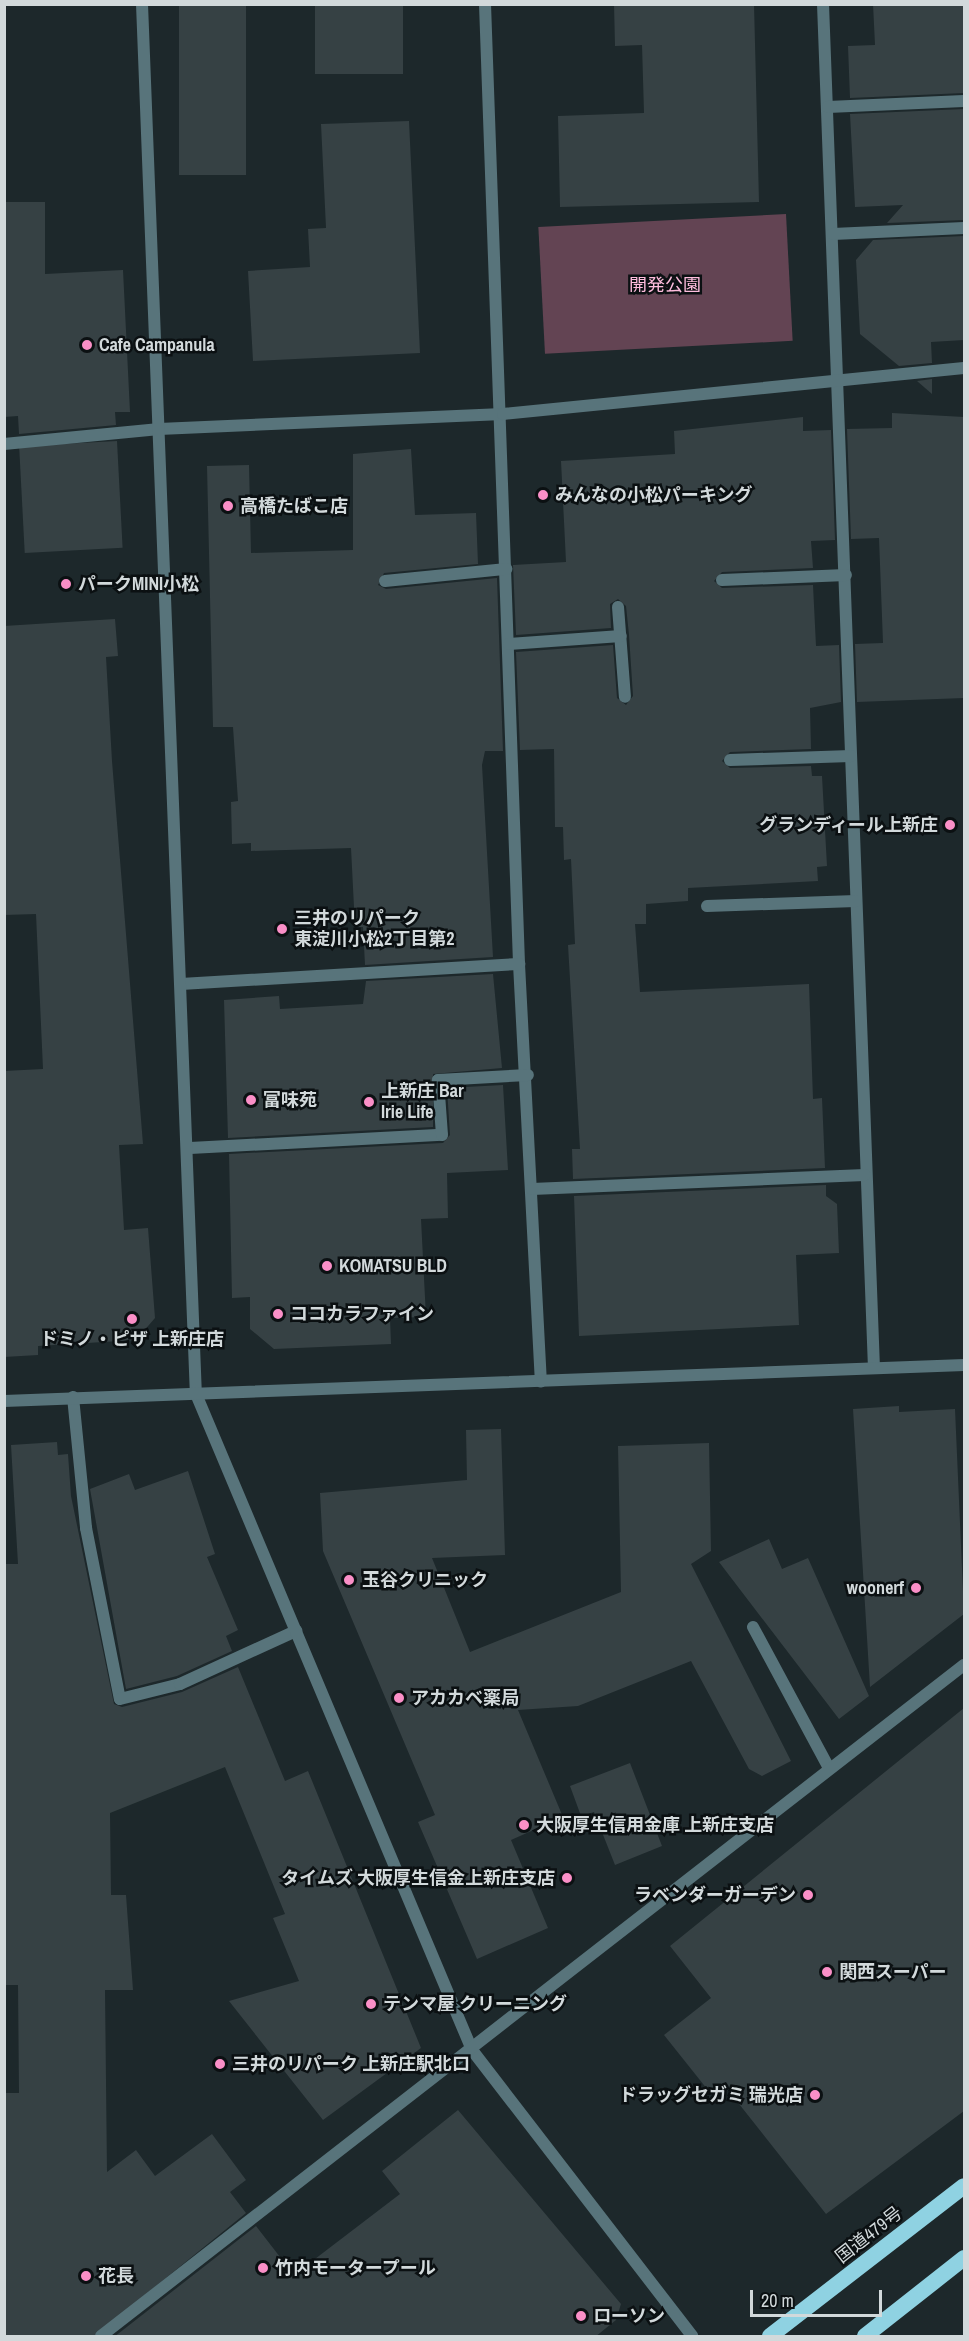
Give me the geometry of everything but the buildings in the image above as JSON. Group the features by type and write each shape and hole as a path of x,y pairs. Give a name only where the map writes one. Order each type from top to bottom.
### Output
{"highway":[{"name":"国道479号","path":"770,2337 964,2186"},
{"path":"865,2337 964,2258"}],"street":[{"path":"142,4 181,984 190,1148 196,1394 472,2050 692,2337"},
{"path":"485,4 503,414 519,964 528,1075 541,1381"},
{"path":"823,4 874,1368"},
{"path":"828,107 964,101"},
{"path":"833,234 964,228"},
{"path":"4,444 159,429 503,414 838,377 964,369"},
{"path":"385,580 506,569"},
{"path":"722,580 846,575"},
{"path":"618,607 625,697"},
{"path":"509,644 621,636"},
{"path":"730,760 851,756"},
{"path":"707,906 856,901"},
{"path":"181,984 519,964"},
{"path":"190,1148 442,1135 438,1080 528,1075"},
{"path":"532,1189 865,1175"},
{"path":"4,1401 964,1365"},
{"path":"73,1397 86,1527 120,1699 180,1684 296,1631"},
{"path":"753,1627 829,1768"},
{"path":"101,2337 964,1665"}],"green space":[{"name":"開発公園","path":"786,214 793,341 545,354 538,227"}],"place":[{"name":"Cafe Campanula","path":"87,345"},
{"name":"みんなの小松パーキング","path":"543,495"},
{"name":"高橋たばこ店","path":"228,506"},
{"name":"パークMINI小松","path":"66,584"},
{"name":"グランディール上新庄","path":"950,825"},
{"name":"三井のリパーク 東淀川小松2丁目第2","path":"282,929"},
{"name":"富味苑","path":"251,1100"},
{"name":"上新庄 Bar Irie Life","path":"369,1102"},
{"name":"KOMATSU BLD","path":"327,1266"},
{"name":"ココカラファイン","path":"278,1314"},
{"name":"ドミノ・ピザ 上新庄店","path":"132,1319"},
{"name":"玉谷クリニック","path":"349,1580"},
{"name":"woonerf","path":"916,1588"},
{"name":"アカカベ薬局","path":"399,1698"},
{"name":"大阪厚生信用金庫 上新庄支店","path":"524,1825"},
{"name":"タイムズ 大阪厚生信金上新庄支店","path":"567,1878"},
{"name":"ラベンダーガーデン","path":"808,1895"},
{"name":"関西スーパー","path":"827,1972"},
{"name":"テンマ屋 クリーニング","path":"371,2004"},
{"name":"三井のリパーク 上新庄駅北口","path":"220,2064"},
{"name":"ドラッグセガミ 瑞光店","path":"815,2095"},
{"name":"竹内モータープール","path":"263,2268"},
{"name":"花長","path":"86,2276"},
{"name":"ローソン","path":"581,2316"}]}
